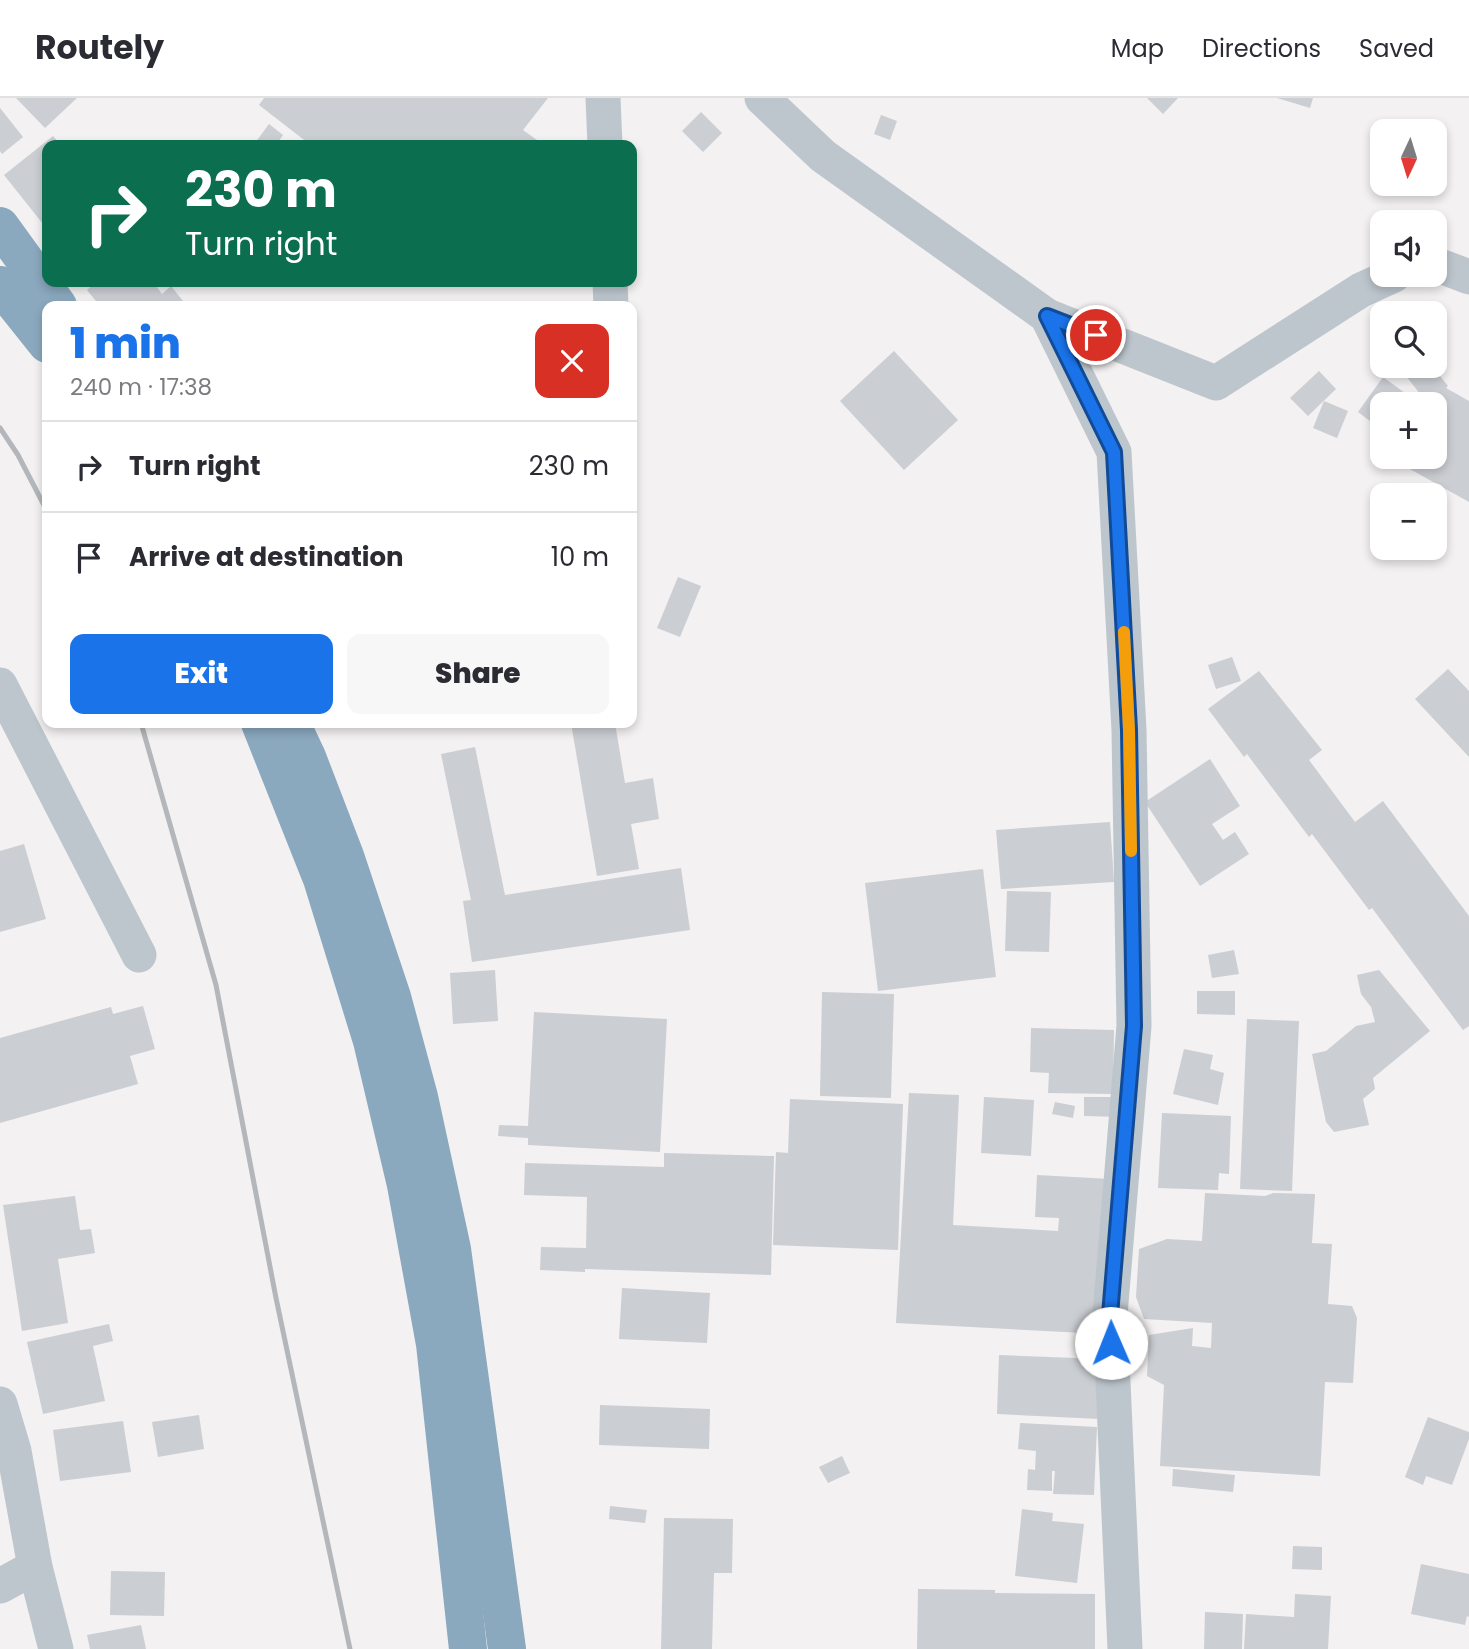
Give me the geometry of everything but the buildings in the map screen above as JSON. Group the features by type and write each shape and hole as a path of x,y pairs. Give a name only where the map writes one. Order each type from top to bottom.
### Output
{"highway":[{"path":"0,226 42,284"},
{"path":"0,285 42,338"},
{"path":"262,728 321,879 372,1041 406,1185 435,1344 468,1649"},
{"path":"293,728 345,856 392,997 419,1097 452,1249 507,1647"}],"street":[{"path":"603,98 605,140"},
{"path":"762,98 823,156 1047,316 1216,383 1370,286"},
{"path":"1447,269 1469,278"},
{"path":"1047,316 1114,452 1129,730 1134,1026 1110,1315 1125,1649"},
{"path":"0,687 139,955"},
{"path":"0,1404 16,1463 55,1649"},
{"path":"0,1586 36,1567"}],"railway":[{"path":"0,428 18,455 42,501"},
{"path":"142,728 216,985 276,1298 350,1649"}],"slow traffic":[{"path":"1124,632 1131,851"}],"route":[{"path":"1096,335 1047,316 1114,452 1129,730 1134,1026 1110,1315 1111,1343"}]}
